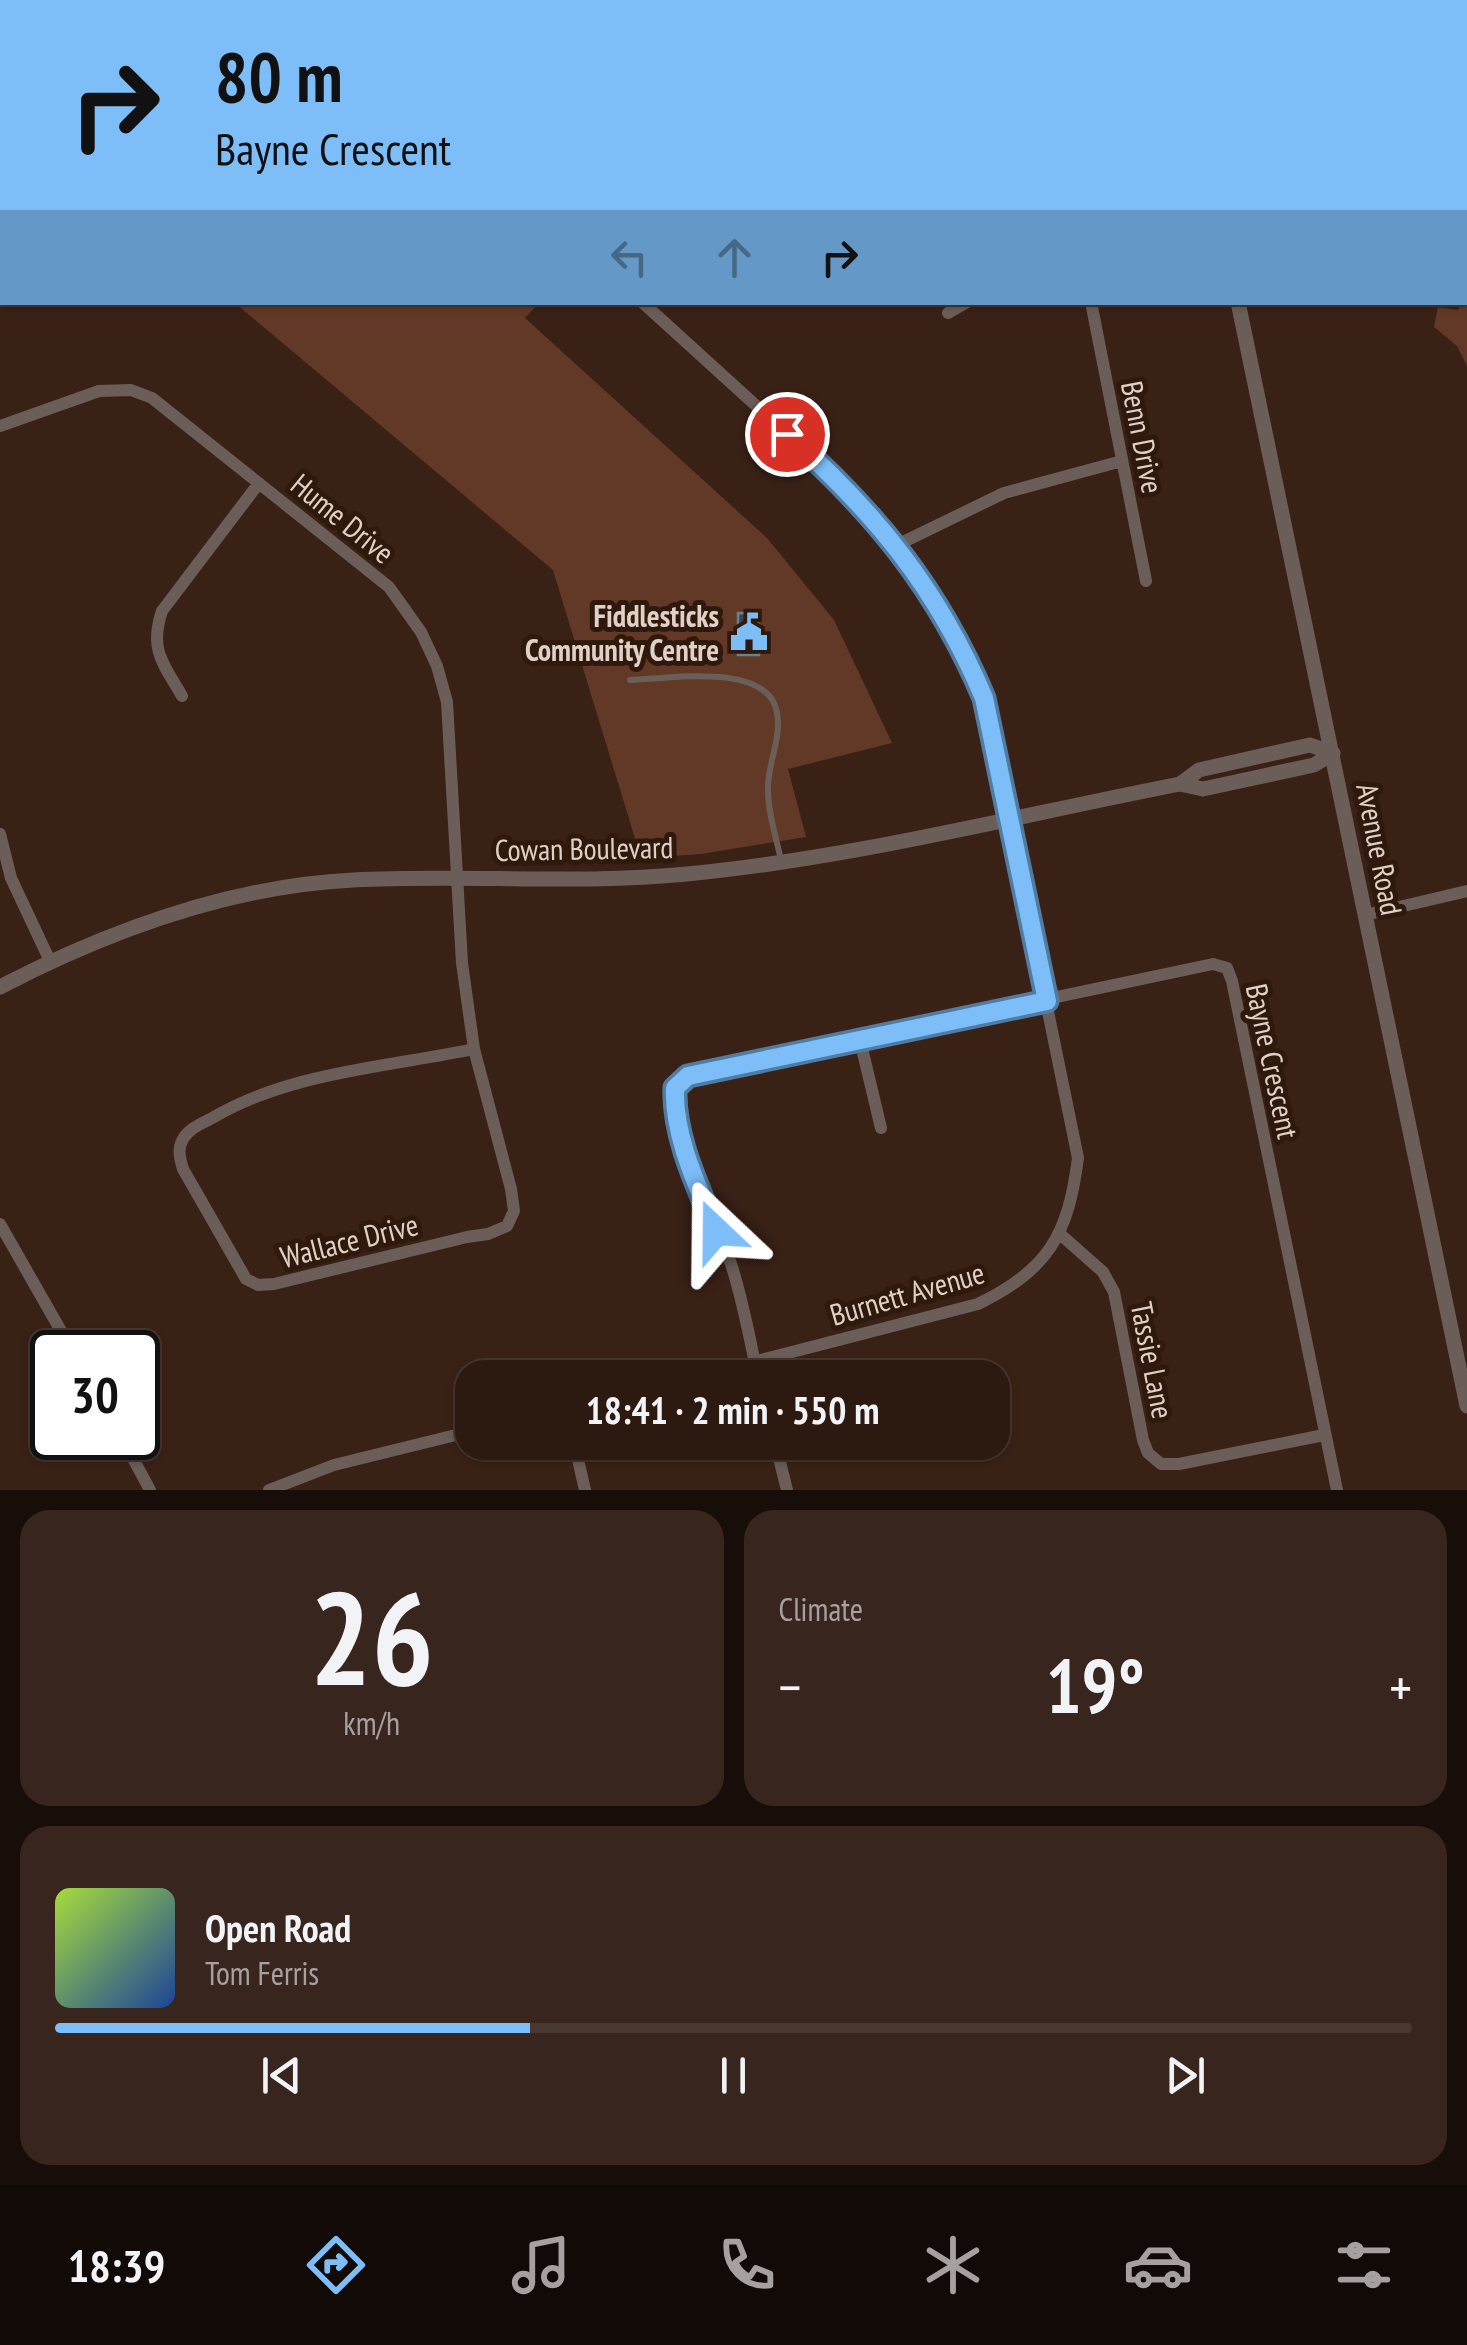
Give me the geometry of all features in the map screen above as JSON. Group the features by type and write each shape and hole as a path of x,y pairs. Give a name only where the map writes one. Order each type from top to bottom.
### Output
{"street":[{"name":"Burnett Avenue","path":"645,305 816,460 896,544 944,616 984,698 1078,1158 1074,1190 1060,1234 1039,1263 1014,1286 978,1304 762,1360"},
{"path":"948,313 963,305"},
{"name":"Benn Drive","path":"1092,305 1146,581"},
{"name":"Avenue Road","path":"1239,305 1364,914 1459,1332 1467,1406"},
{"name":"Hume Drive","path":"0,426 98,391 131,390 152,398 388,587 421,632 437,666 447,702 458,876"},
{"path":"896,544 1004,493 1122,461"},
{"path":"182,696 157,652 156,631 162,611 259,483"},
{"name":"Cowan Boulevard","path":"0,987 120,932 270,892 348,880 458,876 608,880 782,864 1180,784 1199,770 1310,746 1333,753"},
{"path":"0,834 12,878 50,961"},
{"name":"Wallace Drive","path":"458,876 462,963 474,1049 511,1189 514,1212 507,1226 488,1234 274,1284 258,1285 246,1279 183,1169 179,1156 181,1141 192,1129 235,1104 282,1086 474,1049"},
{"path":"1364,914 1467,890"},
{"name":"Bayne Crescent","path":"754,1360 730,1264 688,1165 674,1108 675,1088 688,1076 1213,964 1227,968 1337,1490"},
{"path":"860,1040 881,1128"},
{"path":"0,1224 61,1330"},
{"name":"Tassie Lane","path":"1060,1234 1104,1272 1114,1292 1143,1440 1148,1453 1161,1464 1179,1464 1324,1435"},
{"path":"269,1490 334,1465 455,1435"},
{"path":"134,1460 150,1490"},
{"path":"578,1460 585,1490"},
{"path":"780,1460 787,1490"}],"lane":[{"path":"630,680 729,677 752,682 770,692 778,712 768,793 782,864"}],"shaded area":[{"path":"237,305 537,305 525,318 767,538 834,620 892,743 788,769 806,837 701,854 641,858 553,570"},
{"path":"1459,305 1467,305 1467,366 1457,346 1434,327 1438,307 1458,310"}],"building":[{"name":"Fiddlesticks Community Centre","path":"738,613 758,614 759,655 738,655"}],"place":[{"name":"Fiddlesticks Community Centre","path":"749,632"}],"route":[{"path":"716,1231 688,1165 674,1108 675,1088 688,1076 1047,1001 984,698 966,656 896,544 787,434"}]}
